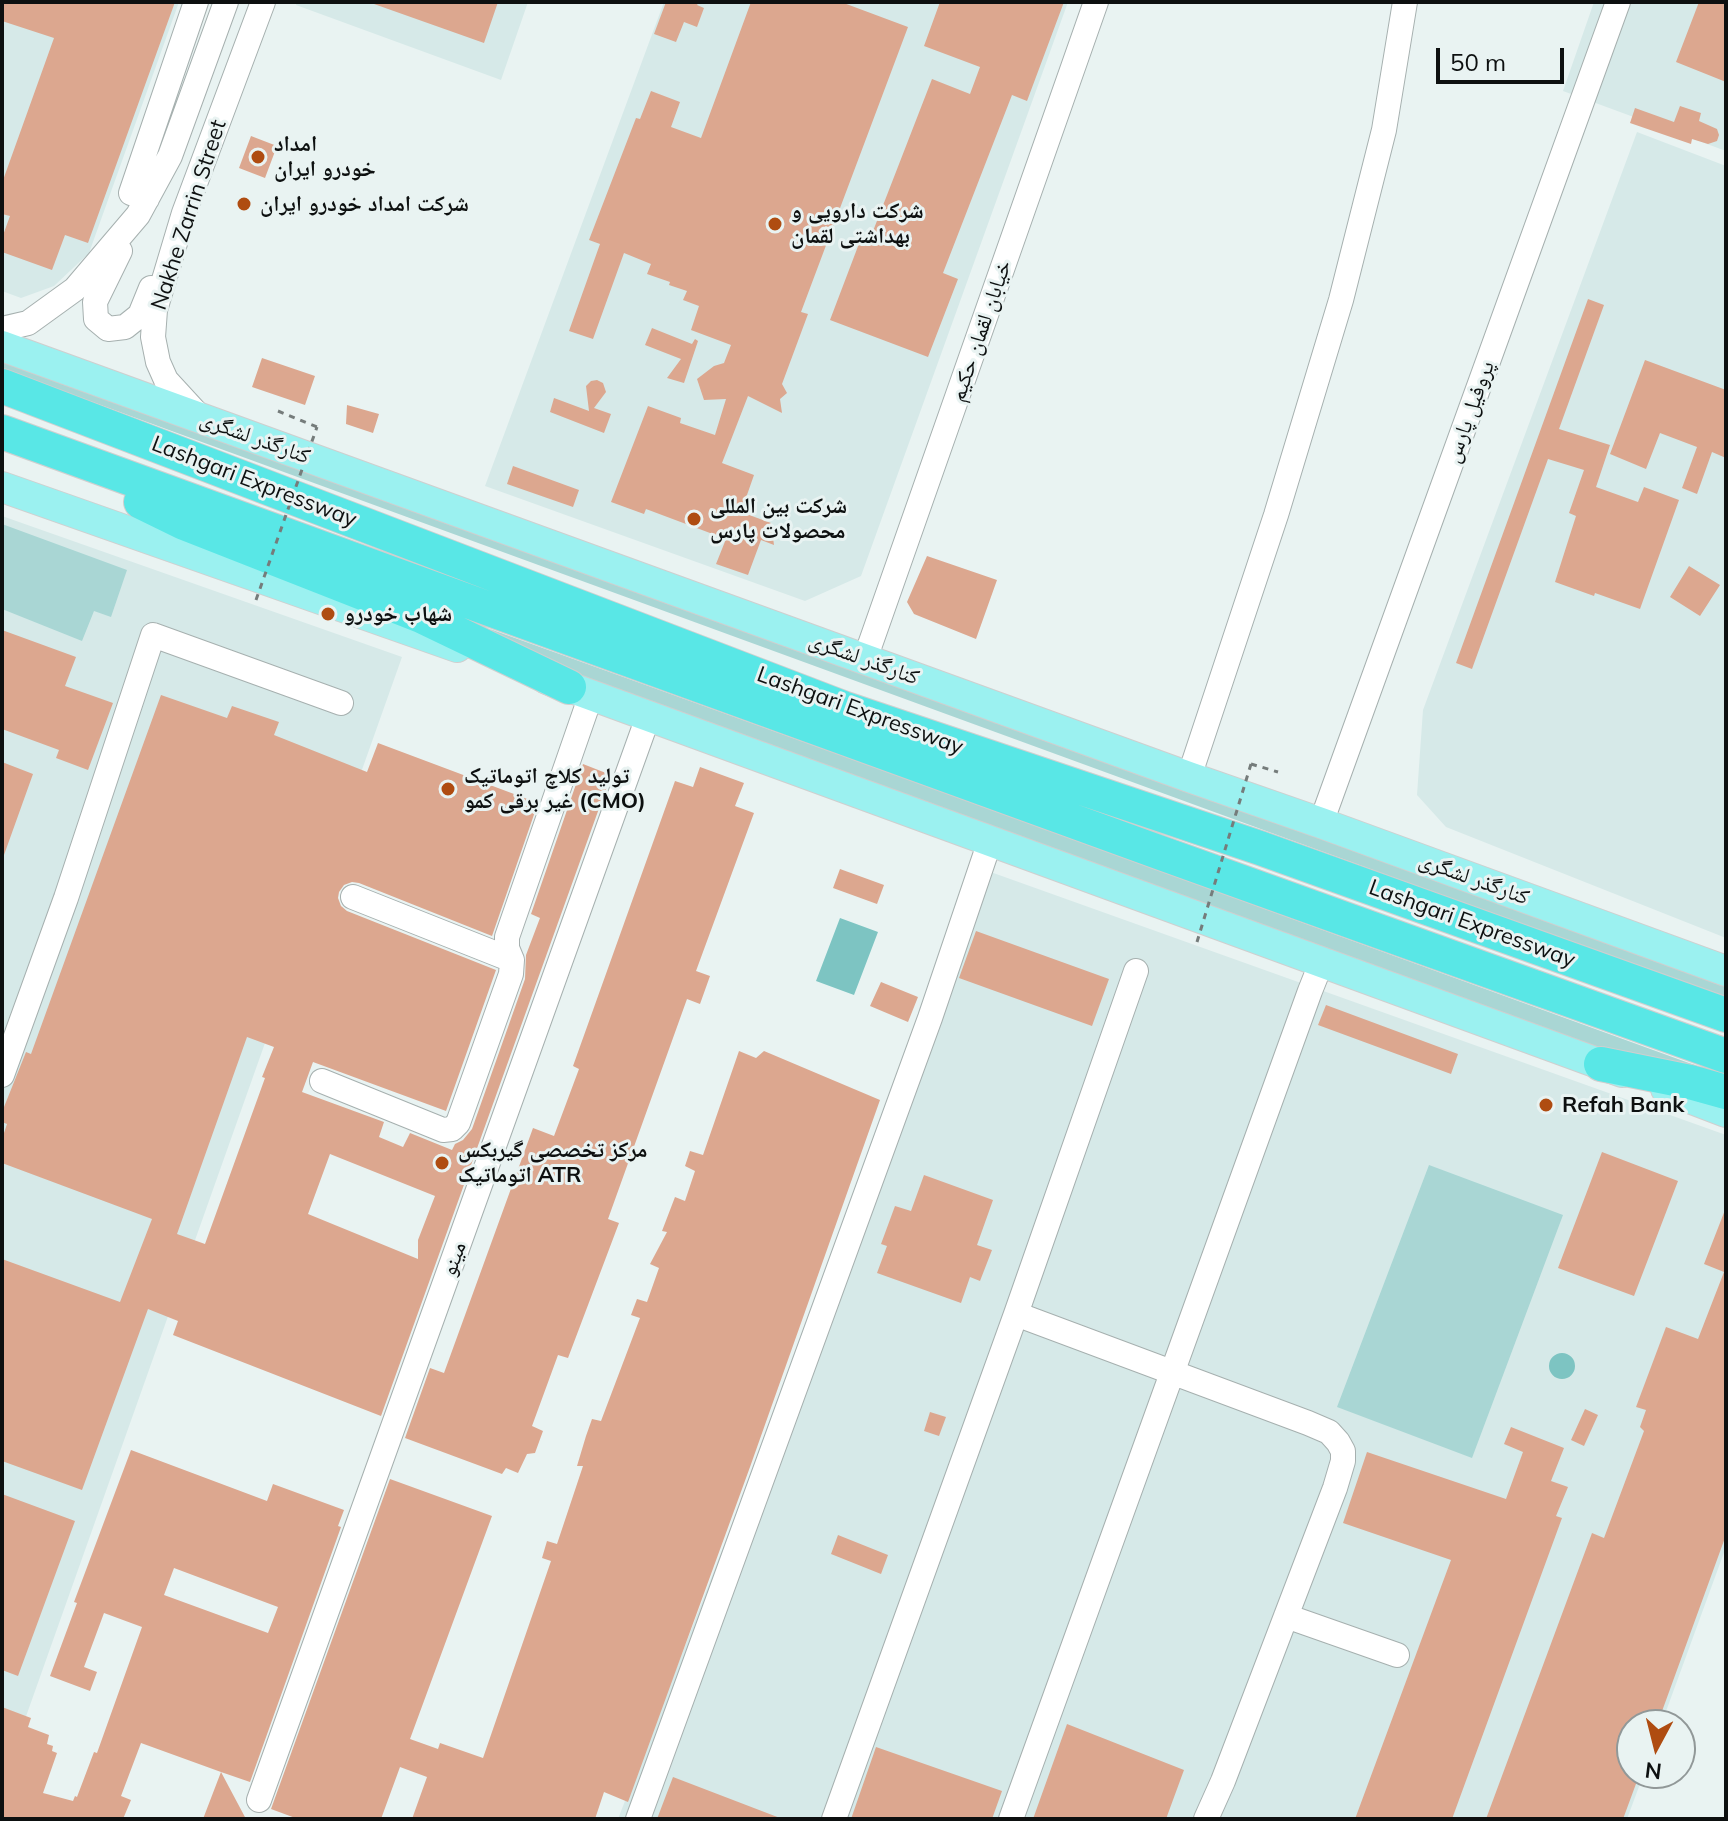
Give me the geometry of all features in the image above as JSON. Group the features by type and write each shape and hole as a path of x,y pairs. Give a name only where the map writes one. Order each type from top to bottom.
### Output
{"highway":[{"name":"Lashgari Expressway","path":"2,386 843,708 1260,848 1726,1015"},
{"name":"Lashgari Expressway","path":"15,437 1726,1056"},
{"path":"15,437 184,523 421,616 580,691"},
{"path":"1601,1064 1726,1092"}],"main road":[{"name":"کنارگذر لشگری","path":"2,346 1726,971"},
{"path":"2,487 580,691 1322,961 1726,1112"}],"street":[{"path":"184,213 140,315 125,327 108,329 96,319 95,302 139,202 196,2"},
{"name":"Nakhe Zarrin Street","path":"2,329 28,323 75,289 139,202 170,156 226,2"},
{"name":"Nakhe Zarrin Street","path":"202,419 166,380 158,362 153,337 155,310 184,213 263,2"},
{"name":"خیابان لقمان حکیم","path":"865,659 1096,2"},
{"path":"1189,777 1276,515 1341,300 1384,130 1405,2"},
{"name":"پروفیل پارس","path":"1321,823 1618,2"},
{"path":"2,1075 66,898 153,635 341,703"},
{"path":"322,1081 443,1130 452,1129 458,1123 511,974 512,960 507,937 580,691"},
{"name":"مینو","path":"259,1800 648,717"},
{"path":"638,1819 930,1018 990,841"},
{"path":"353,897 512,960"},
{"path":"1011,1819 1322,961"},
{"path":"834,1819 1136,971"},
{"path":"1016,1314 1329,1432 1343,1451 1335,1488 1206,1819"},
{"path":"1286,1616 1397,1655"}],"path":[{"path":"256,600 317,427 278,411"},
{"path":"1197,942 1251,764 1278,772"}],"shaded area":[{"path":"2,2 179,2 89,253 54,286 21,298 2,291"},
{"path":"297,2 528,2 501,80 296,5"},
{"path":"664,2 1068,2 861,576 805,601 485,486"},
{"path":"1594,2 1726,2 1726,151 1563,91"},
{"path":"1637,132 1726,166 1726,938 1446,827 1417,795 1423,710"},
{"path":"2,351 1726,978 1726,999 2,369"},
{"name":"شهاب خودرو","path":"2,516 402,657 2,1784"},
{"path":"2,524 127,570 111,617 94,611 82,641 2,609"},
{"path":"490,629 1722,1075 1595,1048 542,665"},
{"path":"985,870 1726,1135 1726,1547 1667,1709 1616,1709 1616,1789 1638,1789 1627,1819 618,1819"},
{"path":"840,918 878,932 854,995 816,981"},
{"path":"1429,1165 1563,1215 1472,1458 1337,1407"},
{"path":"1562,1353 1571,1357 1575,1366 1571,1375 1562,1379 1553,1375 1549,1366 1553,1357"}],"building":[{"path":"2,2 175,2 88,243 65,235 52,270 2,252 2,238 10,216 2,214 2,183 54,38 2,21"},
{"path":"375,2 498,2 484,43"},
{"path":"666,2 699,2 697,5 704,8 697,27 684,22 676,42 654,34"},
{"path":"751,2 841,2 908,27 801,312 808,314 782,384 787,393 780,399 782,413 748,396 722,463 754,475 741,512 771,523 774,545 761,540 748,575 716,564 726,539 646,509 644,514 611,502 648,406 681,418 680,423 715,435 726,399 704,400 697,379 714,366 724,363 731,345 691,330 699,306 683,300 687,291 647,274 651,264 624,253 593,339 569,331 600,244 589,240 636,118 640,119 651,91 680,102 671,127 701,138"},
{"path":"940,2 1064,2 1027,101 1012,95 943,273 958,279 928,357 830,320 860,241 868,244 932,79 970,94 980,67 924,46"},
{"path":"1699,2 1726,2 1726,82 1676,62"},
{"path":"1680,106 1701,113 1699,121 1717,129 1717,141 1708,144 1692,139 1691,144 1630,123 1635,108 1674,122"},
{"name":"امداد خودرو ایران","path":"251,136 277,146 265,178 239,168"},
{"path":"1588,299 1604,305 1559,429 1610,445 1596,487 1638,502 1644,487 1679,500 1640,609 1595,593 1594,596 1555,582 1576,516 1569,513 1584,470 1548,459 1472,669 1456,663"},
{"path":"652,328 692,344 695,339 698,341 684,383 667,378 681,359 645,345"},
{"path":"262,358 315,376 305,405 252,387"},
{"path":"1645,360 1726,390 1726,458 1712,452 1697,494 1682,488 1697,447 1660,433 1646,469 1610,454"},
{"path":"597,380 603,383 606,392 594,408 611,414 604,433 550,412 554,398 589,411 586,386"},
{"path":"347,405 379,414 373,433 346,424"},
{"path":"513,466 579,490 573,507 507,484"},
{"path":"927,556 997,580 976,639 914,614 907,602"},
{"path":"1689,566 1720,585 1700,616 1670,597"},
{"path":"2,630 76,657 65,686 113,703 88,770 56,758 59,750 2,729"},
{"path":"161,695 227,718 232,706 279,722 274,735 367,772 378,743 538,803 492,936 359,883 344,885 339,892 341,906 347,911 496,970 446,1111 313,1062 302,1092 384,1122 379,1137 403,1147 410,1133 452,1150 472,1129 525,979 526,955 540,918 531,914 583,764 611,775 381,1416 173,1335 178,1321 148,1309 82,1490 2,1461 2,1259 120,1302 152,1219 2,1163 2,1139 7,1124 2,1122 2,1112 26,1052 31,1054","holes":["247,1037 274,1047 205,1244 177,1234","330,1154 435,1196 418,1240 418,1259 308,1214"]},
{"path":"2,762 33,774 4,855 2,855"},
{"path":"700,767 744,783 735,806 754,813 696,971 710,976 700,1004 687,999 608,1219 619,1223 568,1358 558,1355 532,1426 543,1431 535,1453 527,1454 518,1473 506,1468 502,1474 405,1438 430,1368 444,1373 533,1128 554,1136 579,1069 573,1066 675,781 693,787"},
{"path":"840,869 884,885 877,904 833,888"},
{"path":"976,931 1109,979 1092,1026 959,978"},
{"path":"881,982 918,997 908,1022 870,1006"},
{"path":"1326,1005 1458,1054 1451,1074 1318,1025"},
{"path":"739,1051 756,1058 764,1051 880,1100 628,1802 604,1792 595,1819 412,1819 427,1777 400,1767 381,1819 298,1819 271,1809 390,1479 492,1516 410,1739 438,1749 440,1743 483,1758 551,1561 542,1558 547,1541 557,1544 583,1466 577,1466 592,1419 601,1421 640,1318 631,1315 637,1299 647,1302 659,1268 650,1264 667,1232 662,1231 675,1197 685,1201 695,1171 685,1166 690,1151 703,1155"},
{"path":"1602,1152 1678,1181 1634,1296 1558,1268"},
{"path":"924,1175 993,1200 977,1245 992,1250 980,1281 970,1277 961,1303 877,1273 887,1246 881,1244 895,1206 911,1211"},
{"path":"1725,1210 1726,1535 1663,1709 1616,1709 1616,1789 1634,1789 1623,1819 1486,1819 1592,1533 1604,1538 1644,1431 1640,1427 1646,1410 1636,1407 1666,1327 1698,1339 1724,1272 1704,1264"},
{"path":"1585,1409 1598,1415 1584,1446 1571,1440"},
{"path":"930,1412 946,1417 939,1436 924,1431"},
{"path":"1511,1427 1564,1448 1551,1481 1568,1487 1556,1516 1562,1518 1452,1819 1355,1819 1451,1560 1343,1523 1367,1452 1506,1499 1523,1452 1504,1444"},
{"path":"131,1450 267,1501 273,1484 344,1510 338,1526 341,1527 250,1782 141,1743 121,1796 131,1800 123,1819 2,1819 2,1707 31,1718 28,1727 49,1735 47,1744 53,1746 52,1751 57,1753 43,1793 73,1801 94,1752 97,1753 142,1627 104,1613 84,1667 97,1672 90,1691 50,1676 77,1603 74,1602","holes":["174,1568 278,1607 268,1633 164,1595"]},
{"path":"2,1494 75,1521 18,1676 2,1670"},
{"path":"838,1535 888,1555 881,1574 831,1554"},
{"path":"1067,1724 1184,1770 1166,1819 1033,1819"},
{"path":"876,1747 1002,1791 992,1819 851,1819"},
{"path":"221,1772 246,1819 203,1819"},
{"path":"673,1777 780,1818 780,1819 657,1819"}],"place":[{"name":"امداد خودرو ایران","path":"258,157"},
{"name":"شرکت امداد خودرو ایران","path":"244,204"},
{"name":"شرکت دارویی و بهداشتی لقمان","path":"775,224"},
{"name":"شرکت بین المللی محصولات پارس","path":"694,519"},
{"name":"شهاب خودرو","path":"328,614"},
{"name":"تولید کلاچ اتوماتیک غیر برقی کمو (CMO)","path":"448,789"},
{"name":"Refah Bank","path":"1546,1105"},
{"name":"مرکز تخصصی گیربکس اتوماتیک ATR","path":"442,1163"}]}
